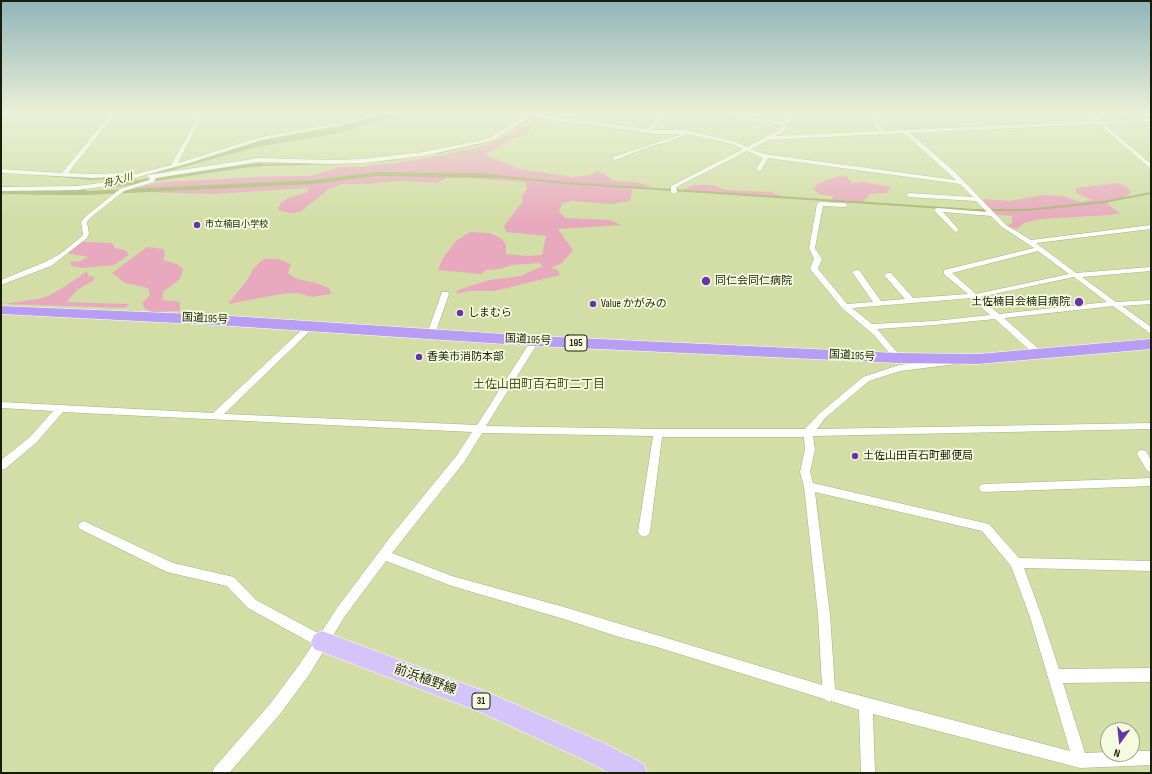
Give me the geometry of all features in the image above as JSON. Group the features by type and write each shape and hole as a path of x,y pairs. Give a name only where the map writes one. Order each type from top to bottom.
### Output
{"highway":[{"name":"国道195号","path":"1,310 311,326 535,341 898,358 978,359 1151,344"}],"main road":[{"name":"前浜植野線","path":"322,642 484,702 595,752 635,773"}],"street":[{"path":"63,175 84,149"},
{"path":"174,165 183,149"},
{"path":"1,188 77,188 101,184 142,175 227,149"},
{"path":"1,283 48,264 84,238 86,234 84,224 86,220 119,191 153,179 259,160 331,162 362,161 423,154 446,149"},
{"path":"615,158 638,149"},
{"path":"675,188 677,181 681,178 722,161 745,149"},
{"path":"750,149 767,156 961,182"},
{"path":"926,149 951,171 1004,226 1030,242 1151,331"},
{"path":"1130,149 1151,167"},
{"path":"760,169 767,156"},
{"path":"1,172 93,176 142,175 153,179 176,178"},
{"path":"909,195 975,197"},
{"path":"845,205 820,204 812,248 818,259 814,268 845,306 877,333 898,358"},
{"path":"956,230 937,210 991,214"},
{"path":"1030,242 1151,227"},
{"path":"1038,353 947,272 1039,249"},
{"path":"845,306 975,296 1075,275 1151,269"},
{"path":"856,272 879,304"},
{"path":"888,275 911,301"},
{"path":"431,334 445,294"},
{"path":"869,327 998,317 1114,304 1151,302"},
{"path":"215,417 311,326"},
{"path":"219,773 275,709 304,670 341,612 395,540 461,458 535,341"},
{"path":"829,694 824,615 809,486 805,472 810,448 808,433 822,416 866,379 899,368 978,359"},
{"path":"1,405 215,417 479,429 658,433 808,433 1151,426"},
{"path":"1,466 33,440 61,408"},
{"path":"644,532 658,433"},
{"path":"1142,454 1151,468"},
{"path":"984,488 1151,482"},
{"path":"809,486 985,527 1016,563 1036,617 1080,761"},
{"path":"84,526 171,568 230,581 252,604 322,642"},
{"path":"384,555 452,581 721,660 866,705 1080,761 1151,758"},
{"path":"1016,563 1151,566"},
{"path":"1054,676 1151,676"},
{"path":"866,705 868,773"}],"shaded area":[{"path":"470,149 495,149 484,155 497,159 518,169 572,177 591,175 597,171 606,175 612,181 635,182 653,187 633,187 630,201 611,204 572,201 562,203 559,212 565,218 610,220 621,225 558,229 573,250 562,263 551,268 558,270 560,275 495,291 469,291 456,294 458,290 489,280 520,276 543,266 539,263 512,265 500,269 486,270 481,274 438,270 443,258 456,241 470,232 490,233 502,239 506,245 506,254 528,256 542,255 546,236 506,232 504,226 523,201 521,197 527,189 525,182 447,178 437,183 398,181 368,184 343,184 329,189 300,212 289,213 278,210 280,204 288,198 307,192 308,188 215,194 142,192 120,193 128,189 164,182 310,176 339,167 361,167 417,160"},
{"path":"845,175 852,183 864,182 891,187 887,193 870,194 862,203 830,202 834,196 821,195 813,189 818,184 829,179"},
{"path":"1118,183 1127,187 1131,193 1123,198 1107,202 1111,207 1120,213 1109,215 1040,219 1024,223 1017,229 1006,226 1012,223 1012,216 990,214 982,205 984,199 1009,201 1043,195 1063,196 1080,202 1092,200 1076,193 1076,188"},
{"path":"694,185 712,185 726,190 771,192 787,198 682,190"},
{"path":"83,242 112,243 115,248 125,250 129,255 114,265 84,268 72,266 70,262 80,261 88,257 66,253"},
{"path":"147,247 164,249 165,256 163,260 177,264 183,269 180,279 163,292 163,300 180,302 180,311 152,312 145,309 142,303 150,295 148,288 125,283 112,273"},
{"path":"263,259 278,259 291,264 288,273 297,279 316,283 329,288 331,294 312,297 298,293 281,294 228,304 248,279 253,269"},
{"path":"87,271 88,276 95,277 93,281 77,290 67,302 129,304 125,308 3,304 38,299 48,296 66,286"}],"waterway":[{"name":"舟入川","path":"158,171 237,149"},
{"path":"436,153 453,149"},
{"path":"377,161 397,159"},
{"path":"261,165 349,163"},
{"path":"111,186 242,166 261,165"},
{"path":"53,191 56,193 87,193 313,182 377,174 494,176"},
{"path":"50,175 91,178 130,176"},
{"path":"494,176 566,183 974,210 1027,210 1104,202 1151,193"},
{"name":"舟入川","path":"1,190 53,191 80,189"}],"place":[{"name":"市立楠目小学校","path":"197,225"},
{"name":"同仁会同仁病院","path":"706,281"},
{"name":"土佐楠目会楠目病院","path":"1079,302"},
{"name":"Value かがみの","path":"593,304"},
{"name":"しまむら","path":"460,313"},
{"name":"香美市消防本部","path":"419,357"},
{"name":"土佐山田百石町郵便局","path":"855,456"}],"district":[{"name":"土佐山田町百石町二丁目","path":"539,385"}]}
